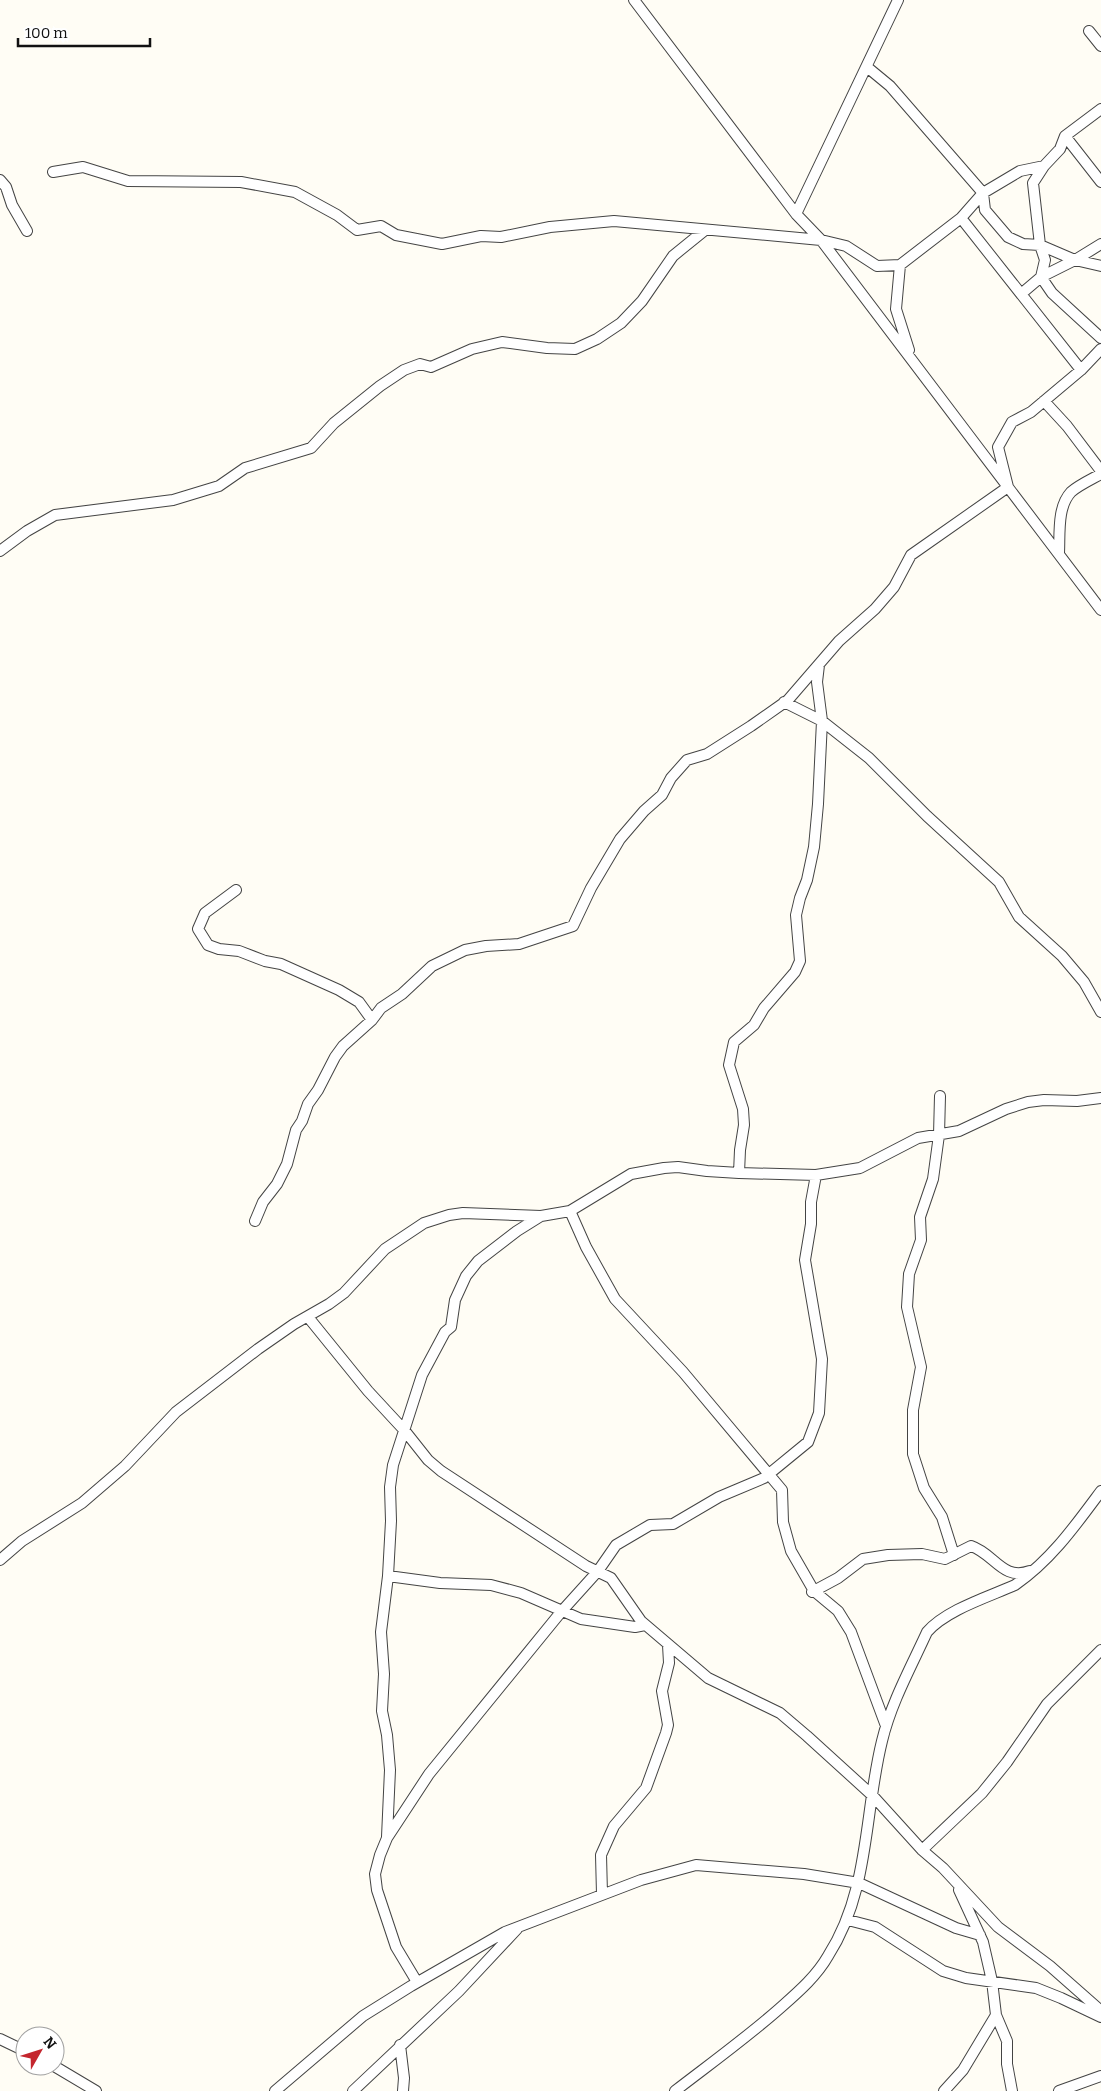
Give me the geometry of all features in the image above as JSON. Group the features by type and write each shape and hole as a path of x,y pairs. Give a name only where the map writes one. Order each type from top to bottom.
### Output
{"street":[{"path":"634,0 796,214 821,240 911,357 1101,610"},
{"path":"796,214 898,0"},
{"path":"1089,31 1101,46"},
{"path":"867,67 890,86 983,193 984,210 1008,237 1023,244 1040,245 1076,260 1101,266"},
{"path":"1101,109 1065,136 1060,149 1044,166 1033,183 1040,245 1045,260 1041,277 1052,294 1101,338"},
{"path":"1065,136 1101,182"},
{"path":"53,172 83,167 128,180 250,184 295,192 337,215 357,230 381,226 396,235 442,244 482,236 501,237 550,227 614,221 821,240 846,246 877,266 900,266 961,218 983,193 1020,171 1044,166"},
{"path":"0,180 6,187 12,205 27,232"},
{"path":"961,218 1081,370"},
{"path":"0,552 27,531 55,515 173,500 219,486 244,468 311,448 334,423 380,386 404,370 420,364 431,368 472,349 502,342 547,348 575,349 597,339 621,323 642,301 673,256 704,230"},
{"path":"1021,294 1041,277 1076,260 1101,244"},
{"path":"900,266 896,309 911,357"},
{"path":"1008,487 998,447 1012,422 1031,412 1081,370 1101,349"},
{"path":"1044,401 1067,426 1101,472 1072,491 1065,501 1062,512 1058,553"},
{"path":"255,1221 263,1202 277,1184 287,1164 296,1130 302,1121 308,1104 343,1046 372,1020 381,1008 402,994 432,966 464,950 486,946 519,944 573,926 591,888 616,845 644,812 662,795 671,778 684,763 690,758 707,754 784,702 839,641 875,609 894,587 911,555 1008,487"},
{"path":"739,1173 744,1126 743,1109 729,1065 734,1042 754,1024 764,1008 795,972 800,961 796,915 807,880 814,846 822,721 817,682 819,665"},
{"path":"784,702 822,721 869,758 927,816 999,882 1019,917 1062,956 1084,982 1101,1012"},
{"path":"236,890 205,913 198,929 208,945 219,949 239,951 265,961 281,964 339,990 364,1007 372,1020"},
{"path":"364,1007 381,1008"},
{"path":"940,1096 939,1135 933,1179 923,1203 920,1217 921,1240 909,1274 907,1307 921,1367 914,1410 913,1454 924,1488 942,1517 954,1554"},
{"path":"0,1560 22,1541 82,1503 125,1466 176,1412 258,1349 344,1293 385,1249 424,1223 450,1215 463,1214 541,1216 570,1212 631,1174 678,1167 739,1173 816,1175 860,1168 911,1141 959,1132 1006,1109 1028,1102 1044,1100 1077,1101 1101,1098"},
{"path":"417,1982 396,1947 377,1890 375,1874 387,1838 429,1774 620,1542 653,1524 673,1524 719,1497 768,1475 808,1442 819,1413 822,1359 805,1260 816,1175"},
{"path":"570,1212 586,1247 616,1299 683,1372 782,1490 783,1522 791,1550 813,1591 838,1611 852,1632 886,1726"},
{"path":"387,1838 390,1770 387,1736 382,1711 384,1674 381,1632 388,1576 391,1521 390,1487 393,1465 428,1362 445,1332 451,1328 455,1300 466,1276 478,1261 541,1216"},
{"path":"308,1317 368,1391 405,1431 428,1460 441,1471 586,1566 611,1578 645,1625 714,1682 744,1694 780,1713 873,1796 922,1850 1005,1934 1050,1966 1101,2011"},
{"path":"675,2091 752,2033 799,1992 828,1958 848,1920 859,1883 881,1746 886,1726 899,1691 928,1632 933,1626 952,1613 1015,1585 1035,1569 1064,1542 1101,1491"},
{"path":"813,1591 838,1578 863,1559 888,1555 922,1554 945,1559 971,1546 1011,1573 1020,1575 1035,1569"},
{"path":"388,1576 440,1583 491,1585 521,1593 561,1612 592,1622 635,1627 645,1625"},
{"path":"602,1894 601,1856 614,1826 646,1788 666,1733 668,1725 662,1691 669,1663 668,1645"},
{"path":"922,1850 982,1793 1007,1762 1047,1704 1101,1650"},
{"path":"275,2091 363,2016 417,1982 497,1936 602,1894 642,1880 696,1865 804,1874 859,1883 956,1928 980,1935"},
{"path":"955,1882 980,1935 992,1981 996,2015 1006,2041 1007,2064 1012,2091"},
{"path":"848,1920 875,1928 943,1972 966,1978 1036,1988 1101,2018"},
{"path":"352,2091 459,1991 520,1926"},
{"path":"944,2091 963,2070 996,2015"},
{"path":"0,2039 15,2046"},
{"path":"400,2045 404,2078 403,2091"},
{"path":"65,2073 96,2091"},
{"path":"1059,2091 1101,2076"}]}
